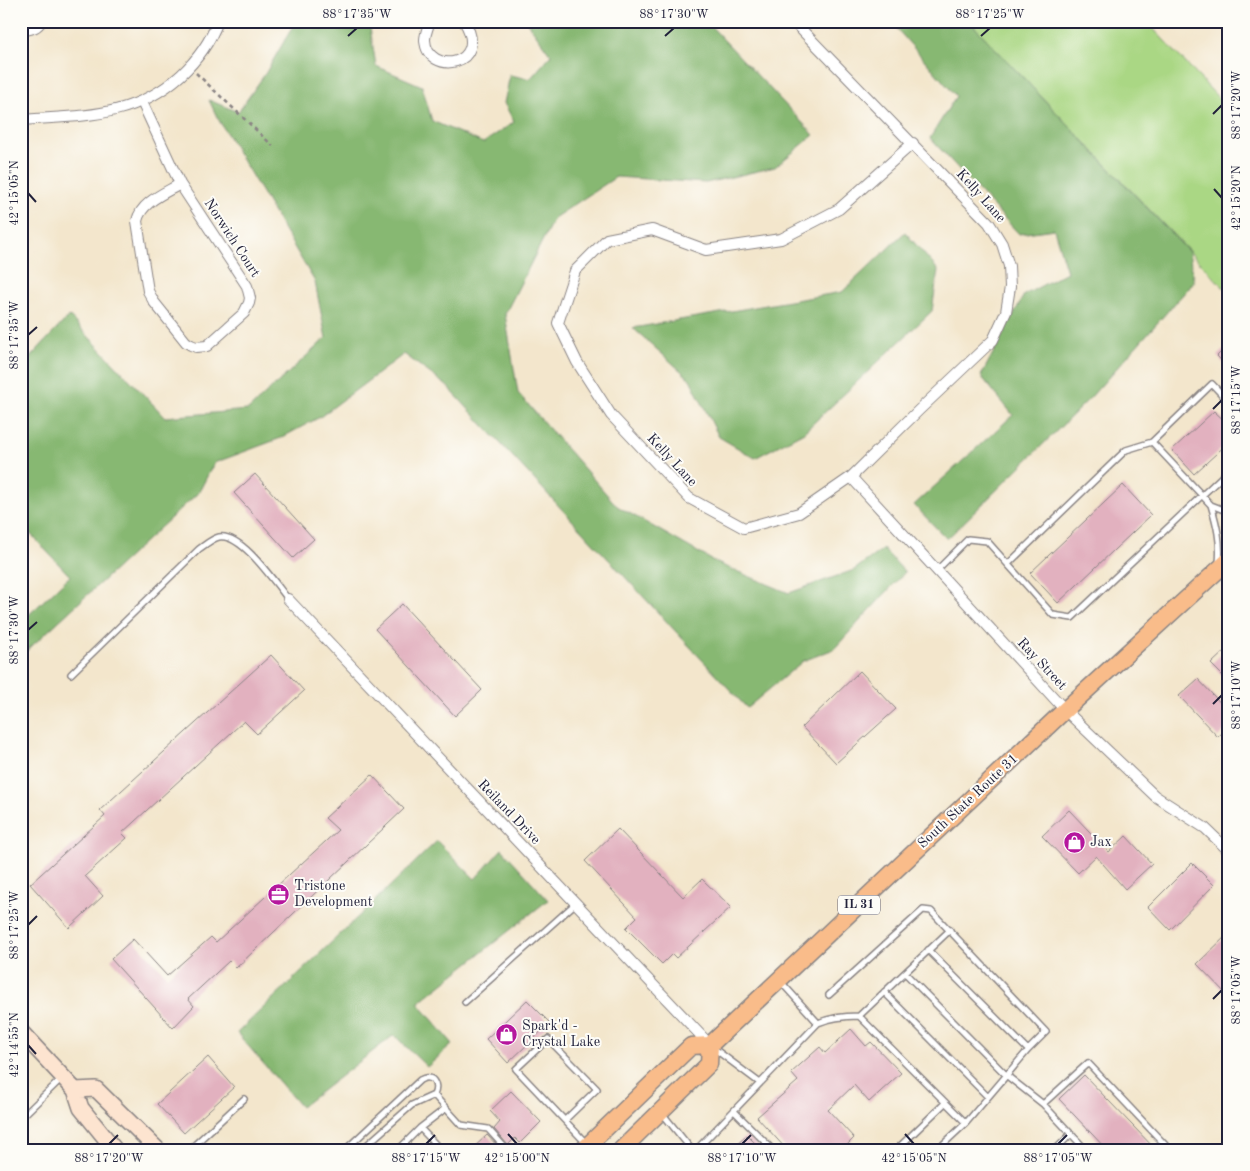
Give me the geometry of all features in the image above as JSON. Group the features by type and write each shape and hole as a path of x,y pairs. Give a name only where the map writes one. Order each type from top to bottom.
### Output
{"main road":[{"name":"South State Route 31","path":"710,1045 1065,710 1224,565"},
{"path":"21,1032 76,1090 81,1108 114,1150"},
{"path":"585,1148 691,1046 710,1045 709,1064 621,1150"},
{"path":"76,1090 96,1089 158,1150"}],"street":[{"path":"21,32 38,26 41,21"},
{"path":"21,120 104,112 142,102 166,88 190,66 206,46 218,21"},
{"path":"430,21 425,37 426,47 435,58 449,63 464,57 471,47 471,34 464,21"},
{"name":"Kelly Lane","path":"793,21 913,144 990,223 1002,244 1009,266 1010,287 1006,312 993,340 851,477 799,513 744,528 689,498 611,415 577,362 558,323 575,272 607,239 652,230 706,250 781,239 839,209 913,144"},
{"name":"Norwich Court","path":"142,102 180,184 248,286 250,292 249,303 244,313 211,344 201,347 196,347 186,342 150,296 146,285 137,221 147,204 180,184"},
{"name":"Ray Street","path":"851,477 1065,710 1155,796 1205,828 1229,851"},
{"name":"Reiland Drive","path":"288,599 710,1045"}],"lane":[{"path":"1008,564 1126,450 1152,442 1212,384 1229,402"},
{"path":"1152,442 1211,505 1219,531 1224,565"},
{"path":"937,570 968,540 986,541 1054,616 1072,618 1229,470"},
{"path":"1211,505 1229,512"},
{"path":"72,674 199,549 218,536 228,537 244,546 288,599"},
{"path":"465,1002 576,903"},
{"path":"829,995 923,910 931,911 1046,1032 1028,1050 966,1123 937,1150"},
{"path":"660,1110 694,1150 818,1023 829,1018 859,1016 950,930"},
{"path":"928,950 1028,1050"},
{"path":"904,973 1006,1076 1043,1104 1086,1150"},
{"path":"779,980 818,1023"},
{"path":"884,992 988,1097"},
{"path":"859,1016 966,1123"},
{"path":"565,1120 597,1090 548,1038 516,1069 565,1120 585,1148"},
{"path":"710,1045 760,1083"},
{"path":"1043,1104 1088,1063 1170,1150"},
{"path":"21,1118 62,1077"},
{"path":"345,1150 425,1077 435,1081 434,1095"},
{"path":"434,1095 461,1124 488,1129 507,1150"},
{"path":"361,1150 412,1105 434,1095"},
{"path":"189,1150 244,1099"},
{"path":"896,1150 945,1102"},
{"path":"398,1150 420,1128 446,1108"},
{"path":"734,1111 773,1150"},
{"path":"420,1128 441,1150"},
{"path":"1055,1150 1071,1134"}],"path":[{"path":"190,66 273,146"}],"green space":[{"path":"296,21 369,21 376,66 422,86 432,121 483,143 514,122 504,103 510,75 530,79 551,55 526,21 706,21 814,135 775,167 706,183 616,177 554,218 505,314 518,393 617,506 717,563 789,593 854,570 883,549 905,572 834,649 803,661 747,708 447,386 404,354 320,417 281,438 214,463 199,492 21,656 21,622 70,576 21,524 21,367 69,316 165,417 248,410 326,338 315,282 217,117 209,100 238,112 265,74"},
{"path":"890,21 969,21 1189,252 1194,282 1089,399 947,539 914,505 1013,415 981,376 1024,295 1067,272 1054,229 1019,234 930,138 956,96"},
{"path":"969,21 1146,21 1229,109 1229,293"},
{"path":"905,232 938,270 932,311 804,432 755,458 719,437 690,379 633,328 842,292"},
{"path":"437,841 475,879 502,849 548,900 418,1003 453,1044 427,1067 394,1035 301,1107 237,1033"}],"building":[{"path":"1229,344 1229,369 1217,356"},
{"path":"1214,411 1229,425 1229,442 1194,474 1172,450"},
{"path":"255,474 314,539 293,558 234,493"},
{"path":"1123,485 1151,515 1058,603 1030,573"},
{"path":"402,604 482,690 455,716 375,629"},
{"path":"1229,647 1229,682 1211,664"},
{"path":"271,655 304,691 257,734 244,721 122,833 127,838 85,876 103,896 69,928 30,884 105,816 100,810"},
{"path":"860,671 896,709 836,763 802,727"},
{"path":"1198,679 1229,712 1229,726 1218,737 1179,696"},
{"path":"372,775 404,809 236,968 229,961 188,999 194,1006 173,1028 111,959 133,939 167,976 211,937 216,942 338,830 325,818"},
{"path":"1069,810 1109,852 1126,836 1152,864 1125,889 1096,856 1078,873 1042,836"},
{"path":"618,829 683,897 702,879 731,907 676,958 672,954 662,964 626,928 637,917 585,861"},
{"path":"1192,863 1214,885 1170,930 1148,907"},
{"path":"1229,933 1229,997 1197,964"},
{"path":"527,1000 550,1023 508,1063 486,1039"},
{"path":"851,1029 866,1046 871,1042 901,1073 869,1102 854,1085 828,1110 854,1138 842,1150 787,1150 757,1117 798,1081 791,1073 820,1047 825,1053"},
{"path":"208,1057 234,1087 184,1133 157,1104"},
{"path":"1084,1075 1156,1150 1107,1150 1059,1099"},
{"path":"511,1091 541,1122 520,1143 515,1138 508,1145 494,1129 500,1122 490,1111"},
{"path":"487,1135 501,1150 471,1150"},
{"path":"747,1135 762,1150 731,1150"}],"place":[{"name":"Jax","path":"1074,842"},
{"name":"Tristone Development","path":"278,894"},
{"name":"Spark'd - Crystal Lake","path":"506,1034"}]}
